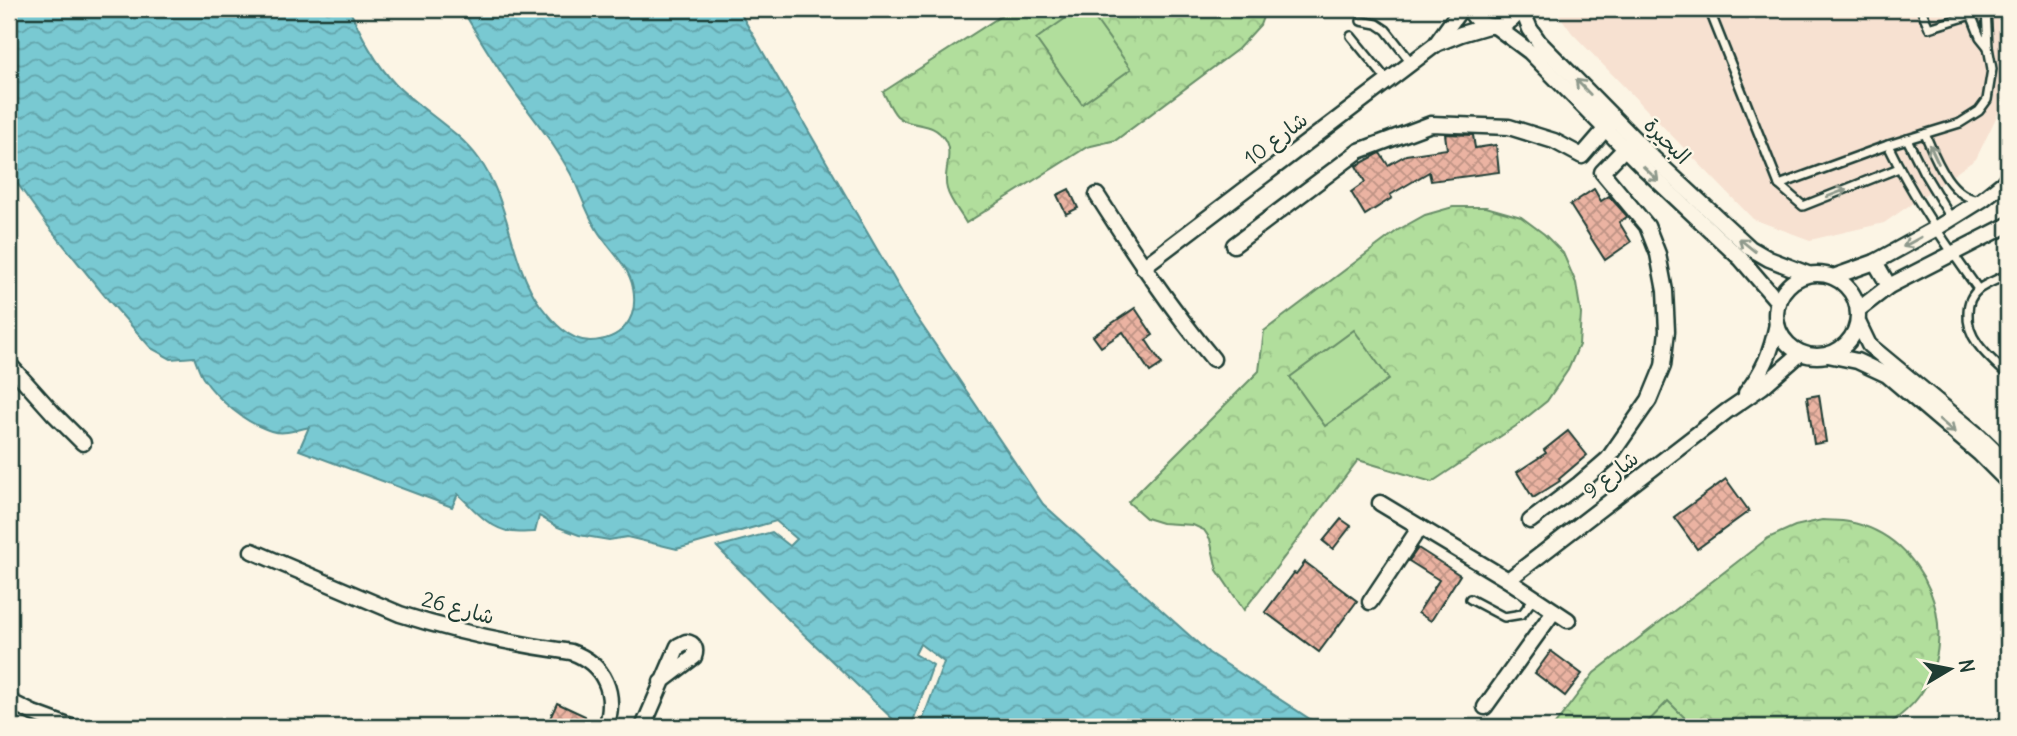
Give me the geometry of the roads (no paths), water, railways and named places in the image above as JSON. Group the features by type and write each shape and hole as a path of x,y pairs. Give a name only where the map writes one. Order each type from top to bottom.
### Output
{"street":[{"name":"شارع 10","path":"1435,45 1461,9"},
{"name":"البحيرة","path":"1469,9 1475,18 1530,51 1610,124 1741,259 1778,302"},
{"name":"شارع 10","path":"1143,267 1435,45 1461,34 1504,25 1521,9"},
{"name":"البحيرة","path":"1521,9 1539,41 1610,124"},
{"path":"1234,246 1359,151 1431,124 1508,127 1554,141 1582,156 1602,172 1647,226 1658,254 1665,291 1667,331 1663,366 1650,400 1608,459 1530,521"},
{"path":"1582,156 1610,124"},
{"name":"البحيرة","path":"1630,144 1749,248 1769,260 1808,274"},
{"path":"1602,172 1630,144"},
{"path":"1833,277 1875,262 1935,229 1983,200 2008,176"},
{"path":"1097,195 1178,317 1213,359"},
{"path":"1828,355 1847,343 1858,316 1889,286 2008,225"},
{"path":"1875,262 1889,286"},
{"path":"2008,464 1980,437 1917,392 1887,375 1870,366 1828,355 1801,353 1785,342 1776,324 1778,302 1783,291 1791,282 1808,274 1821,273 1843,282 1850,290 1869,345 1917,392 1980,454 2008,482"},
{"name":"شارع 9","path":"1739,402 1763,370 1776,324"},
{"name":"شارع 9","path":"1508,580 1762,387 1801,353"},
{"path":"9,364 83,443"},
{"path":"1380,503 1508,580 1568,620"},
{"path":"1370,603 1420,527"},
{"name":"شارع 26","path":"252,551 422,621 484,638 579,655 595,666 607,686 611,705 606,727"},
{"path":"1485,707 1554,611"},
{"path":"643,727 661,682"},
{"path":"9,701 71,727"},
{"path":"28,727 33,713"}],"lane":[{"path":"1709,9 1779,185 1803,206 1899,168"},
{"path":"1922,9 1929,28 1970,12 1980,37 1988,47"},
{"path":"1779,185 1888,145 1960,123 1979,111 1987,100 1993,69 1988,47 1986,9"},
{"path":"1361,21 1377,24 1386,30 1412,62"},
{"path":"1351,36 1388,81"},
{"path":"1925,134 1940,167 1952,183 1968,197 1983,200"},
{"path":"1907,139 1951,219"},
{"path":"1888,145 1935,229 1978,289"},
{"path":"2008,274 1978,289 1968,303 1967,320 1974,340 2008,375"},
{"path":"1470,599 1504,617 1522,614 1534,598"}],"water":[{"path":"9,9 349,9 388,77 460,138 490,176 522,270 540,305 568,334 590,341 611,337 630,319 634,299 631,280 597,230 562,159 502,73 462,9 738,9 915,315 1043,504 1209,653 1322,727 920,727 944,662 920,644 915,654 933,665 911,727 901,727 717,547 772,532 790,546 797,539 776,521 677,549 627,537 609,540 579,535 539,516 535,532 512,532 489,523 458,494 452,507 299,450 309,427 281,432 261,427 242,417 216,394 202,376 194,357 171,359 151,348 48,226 9,172"}]}
